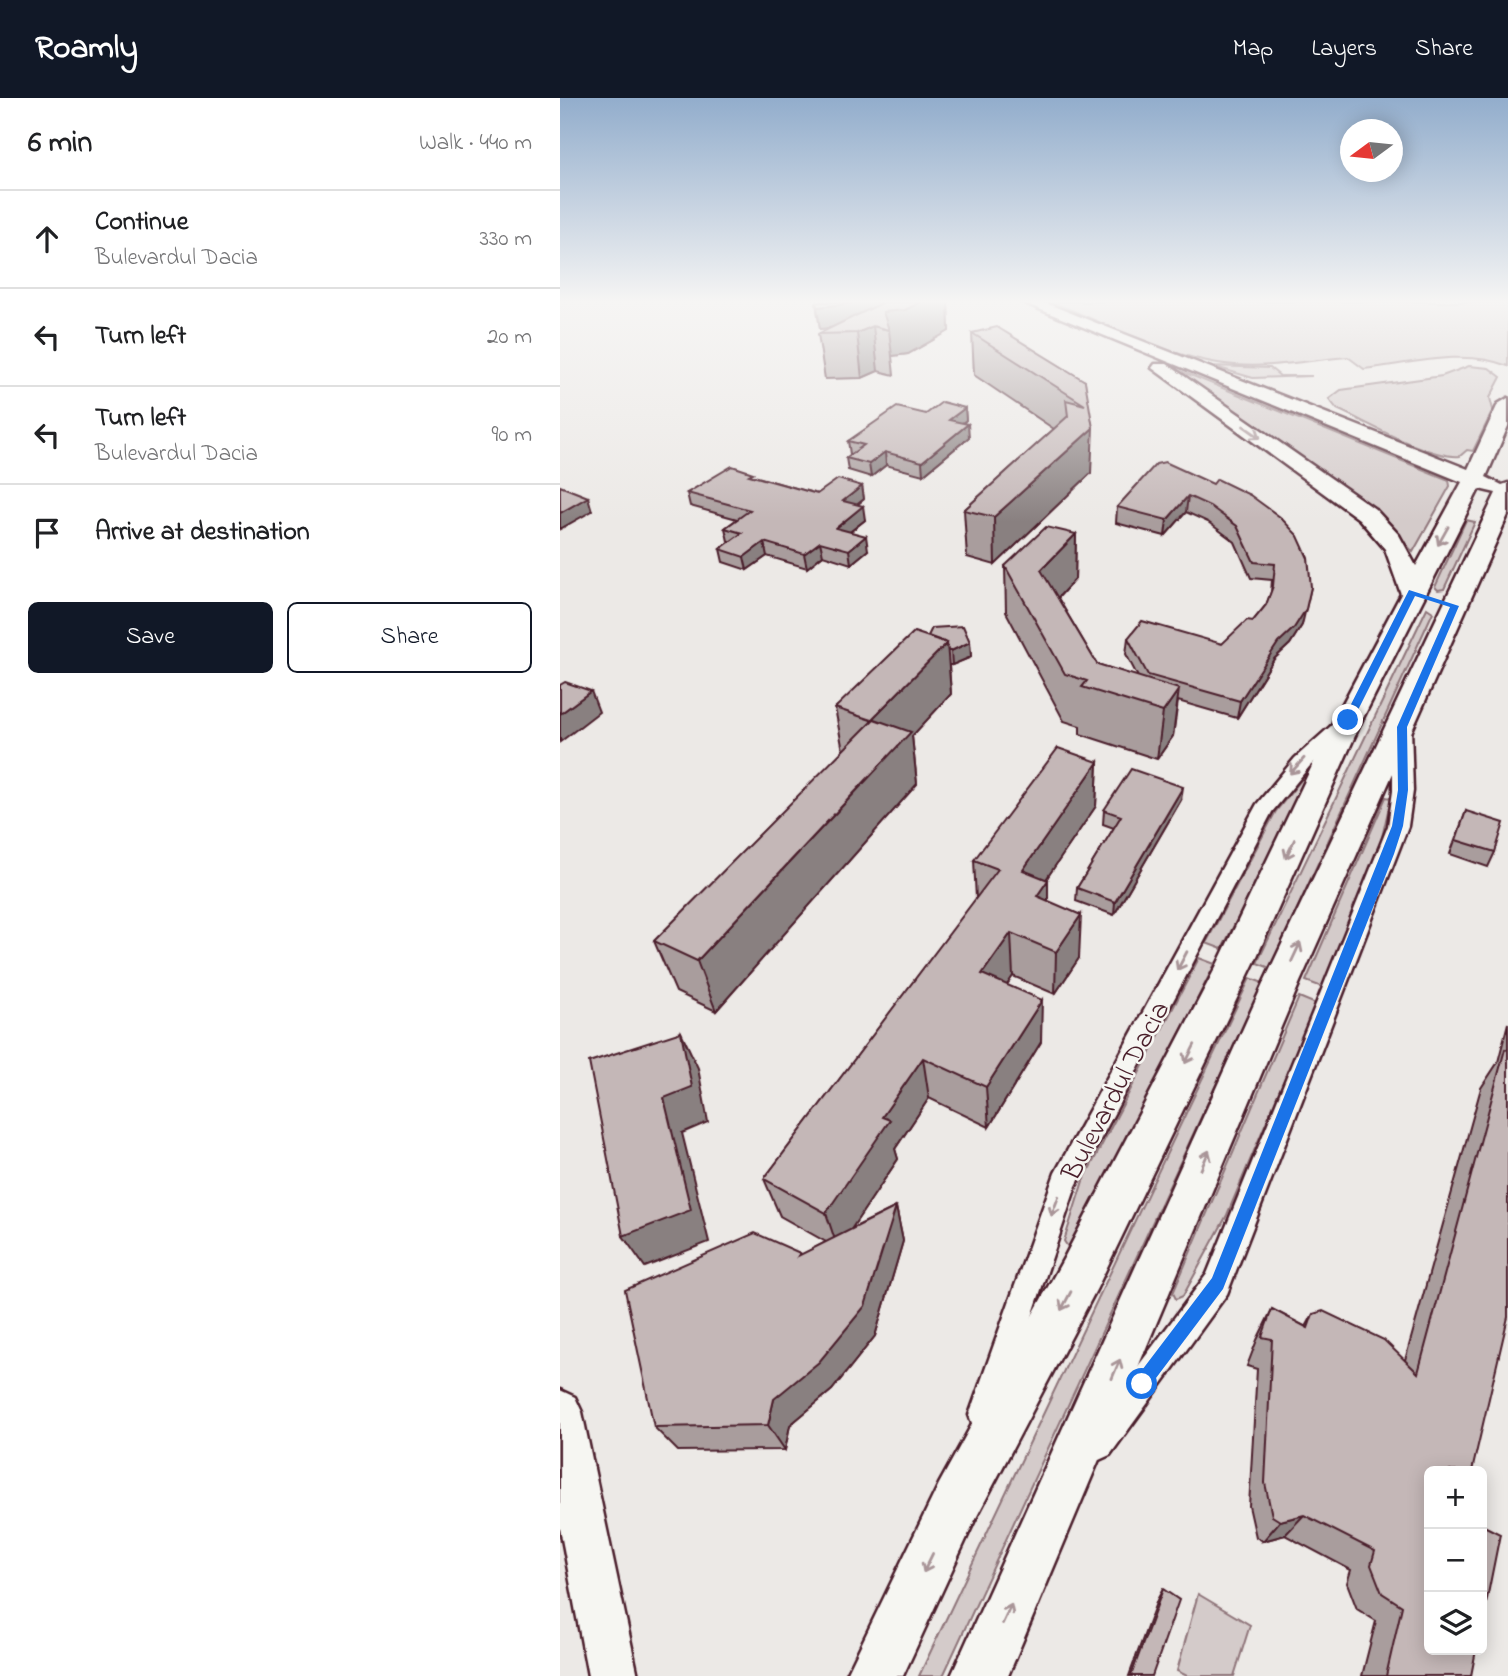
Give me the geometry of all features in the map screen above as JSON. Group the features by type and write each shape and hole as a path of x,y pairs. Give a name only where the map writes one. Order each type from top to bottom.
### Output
{"main road":[{"path":"1172,376 1367,514 1382,527 1403,556 1412,592 1454,606"},
{"path":"979,1676 1059,1500 1283,981 1508,492 1215,376"},
{"name":"Bulevardul Dacia","path":"874,1676 957,1502 1081,1272 1230,975 1348,720 1412,592 1474,479 1508,404"},
{"path":"560,1412 613,1676"}],"street":[{"name":"Bulevardul Dacia","path":"957,1502 997,1369 1064,1182 1264,808 1279,786 1308,754 1348,720"},
{"path":"1059,1500 1217,1283 1395,835 1403,790 1402,727"}],"shaded area":[{"path":"1181,376 1192,376 1449,480 1450,486 1413,552 1393,530"},
{"path":"1245,376 1312,376 1253,378"},
{"path":"1442,376 1501,377 1490,398 1493,410 1473,451 1467,450 1460,456 1432,452 1415,446 1337,409 1329,399 1341,390"},
{"path":"1466,520 1475,522 1444,589 1438,590 1435,587"},
{"path":"1427,608 1433,612 1270,968 1257,963"},
{"path":"1305,775 1309,777 1222,949 1206,943 1276,811"},
{"path":"1386,797 1391,798 1380,846 1322,987 1306,981"},
{"path":"1199,958 1215,964 1072,1246 1068,1247 1064,1241 1083,1181"},
{"path":"1250,978 1263,983 943,1676 919,1676"},
{"path":"1299,997 1316,1004 1227,1215 1183,1296 1176,1299 1173,1293"},
{"path":"1198,1594 1250,1625 1234,1676 1187,1676 1177,1671"}],"building":[{"path":"1039,376 1076,376 1085,381 1093,428 994,517 964,510 1068,416 1066,400 1085,405"},
{"path":"942,402 965,408 949,420 968,424 922,462 885,452 869,464 846,458 864,445 848,441 897,407 926,414"},
{"path":"1165,462 1213,484 1217,479 1250,495 1280,517 1298,536 1308,558 1311,587 1306,609 1294,628 1278,643 1240,701 1148,675 1128,638 1142,621 1222,644 1247,620 1253,621 1266,605 1273,586 1275,564 1254,562 1237,526 1210,506 1188,496 1167,520 1117,507 1156,464"},
{"path":"732,466 753,473 749,475 817,494 838,479 862,486 843,501 863,506 836,528 866,536 849,550 820,542 804,554 764,542 744,557 720,549 742,533 725,528 750,510 687,493"},
{"path":"560,486 588,497 560,513"},
{"path":"1046,527 1076,534 1041,570 1097,664 1179,689 1163,712 1082,687 1087,681 1065,674 1005,566"},
{"path":"963,626 970,642 951,651 948,651 947,643 928,636 932,628"},
{"path":"914,632 947,643 871,720 835,708"},
{"path":"565,682 591,691 560,714 560,685"},
{"path":"874,719 911,732 697,961 654,941"},
{"path":"1058,748 1098,762 1023,870 1048,880 1037,896 1081,915 1056,952 1011,933 982,974 1042,1000 986,1087 923,1058 882,1117 890,1120 826,1213 764,1179 998,869 974,860"},
{"path":"1131,769 1183,787 1115,902 1077,888 1121,816 1104,810"},
{"path":"1466,811 1504,823 1495,852 1456,840"},
{"path":"681,1032 692,1087 664,1098 691,1210 623,1236 589,1062"},
{"path":"1505,1049 1508,1050 1508,1317 1473,1466 1424,1466 1424,1655 1475,1655 1471,1676 1386,1676 1402,1606 1382,1593 1371,1565 1375,1551 1304,1515 1280,1521 1272,1516 1265,1483 1272,1339 1262,1337 1272,1309 1308,1328 1313,1314 1323,1311 1384,1340 1418,1373"},
{"path":"896,1207 865,1306 819,1362 774,1399 768,1425 654,1427 625,1290 755,1233 800,1253 798,1256"},
{"path":"1487,1528 1500,1534 1487,1599"},
{"path":"1163,1589 1179,1600 1152,1676 1131,1676"}],"route":[{"path":"1142,1384 1217,1283 1398,826 1403,790 1402,727 1454,606 1412,592 1348,720"}]}
